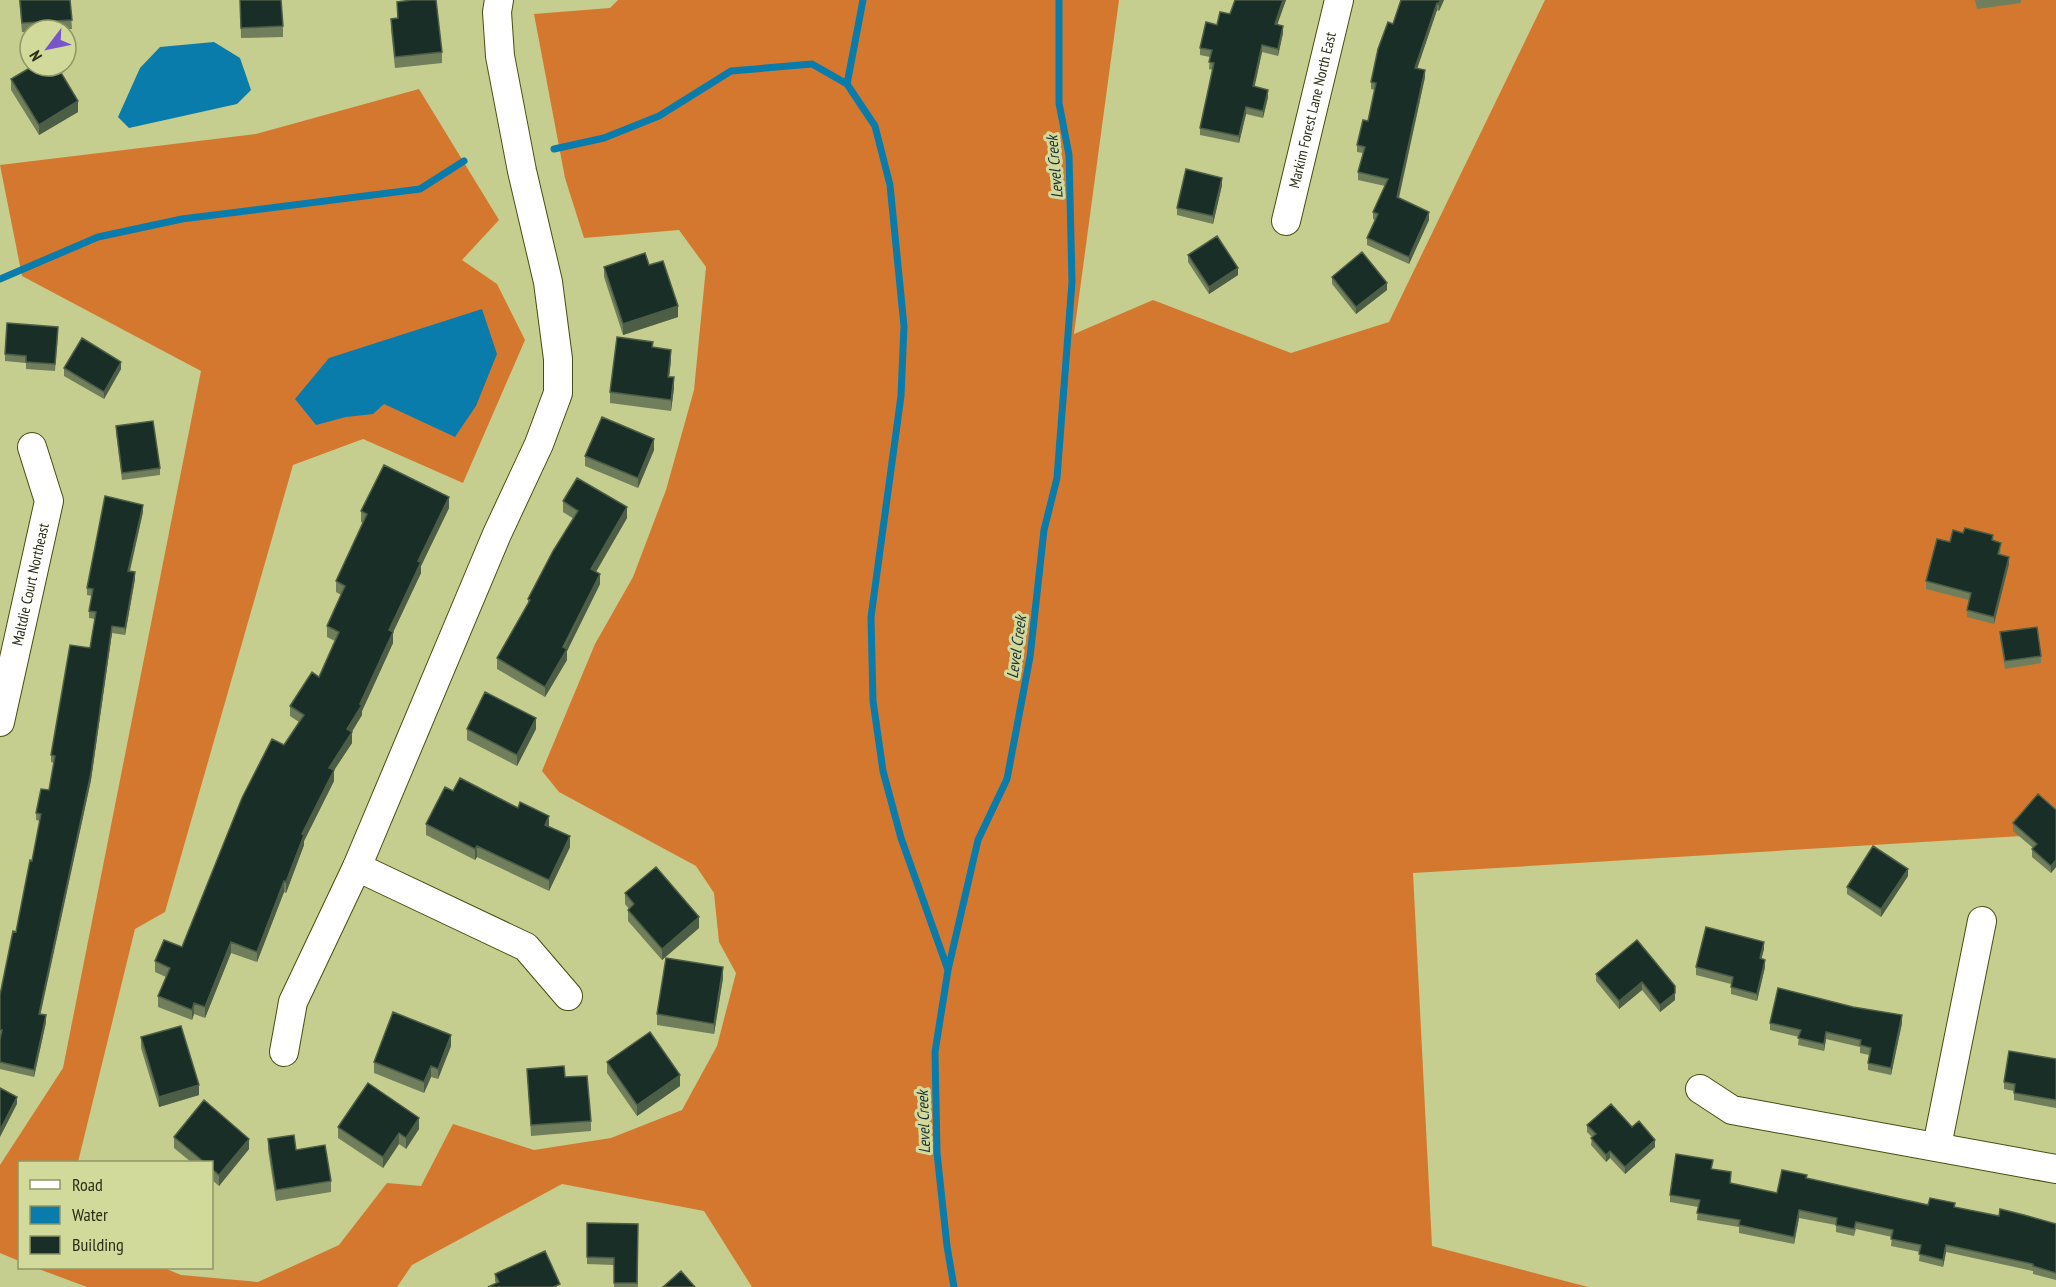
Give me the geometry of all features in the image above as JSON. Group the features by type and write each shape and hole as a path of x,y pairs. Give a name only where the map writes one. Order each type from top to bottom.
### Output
{"street":[{"path":"284,1052 293,1002 357,867 497,534 540,444 558,393 558,359 548,282 522,171 500,56 497,12 499,0"},
{"name":"Markim Forest Lane North East","path":"1286,221 1339,0"},
{"name":"Maltdie Court Northeast","path":"0,722 50,501 32,447"},
{"path":"357,867 526,947 568,996"},
{"path":"1938,1146 1982,921"},
{"path":"1700,1089 1731,1110 2056,1169"}],"shaded area":[{"path":"618,0 1119,0 1074,334 1153,300 1291,353 1389,322 1545,0 2056,0 2056,834 1413,873 1432,1246 1588,1287 752,1287 704,1211 562,1184 412,1265 397,1287 87,1287 39,1269 166,1269 181,1275 258,1282 339,1245 387,1183 421,1186 453,1124 534,1150 611,1138 682,1110 717,1046 736,973 719,942 714,893 696,866 559,792 542,771 595,644 633,577 666,490 694,390 706,267 679,230 584,238 565,178 534,14 610,8"},
{"path":"419,89 499,220 462,260 497,284 525,340 463,483 363,439 293,465 165,912 135,929 78,1161 18,1161 18,1261 0,1253 0,1165 63,1068 201,371 22,276 0,165 256,134"}],"water":[{"path":"214,42 240,58 251,90 237,104 129,128 118,117 140,68 160,47"},
{"path":"482,309 497,354 476,406 455,437 384,404 373,414 346,417 316,425 295,399 329,358"}],"building":[{"path":"20,0 70,0 72,18 22,18"},
{"path":"240,0 281,0 283,26 241,28"},
{"path":"436,0 442,52 395,57 391,19 398,18 397,2"},
{"path":"1235,0 1283,0 1275,24 1283,26 1278,49 1262,45 1253,86 1268,90 1263,111 1246,107 1239,136 1200,128 1214,63 1209,62 1212,50 1200,48 1206,22 1217,25 1220,12 1230,14"},
{"path":"1401,0 1440,0 1415,68 1425,70 1397,197 1429,212 1409,257 1367,238 1378,214 1373,212 1388,179 1358,172 1365,147 1357,145 1363,120 1368,121 1376,83 1371,82 1378,49 1388,22 1393,24"},
{"path":"18,75 18,78 64,78 78,101 39,125 11,79"},
{"path":"1186,169 1222,178 1213,216 1177,208"},
{"path":"1217,236 1238,268 1209,287 1188,255"},
{"path":"1362,252 1387,283 1356,307 1332,277"},
{"path":"645,253 649,265 663,261 678,306 623,324 604,267"},
{"path":"7,323 58,327 55,364 26,362 26,356 5,354"},
{"path":"617,337 653,342 652,347 671,350 668,377 674,377 671,400 610,392"},
{"path":"82,338 121,362 104,392 64,368"},
{"path":"602,417 654,439 638,478 585,456"},
{"path":"153,421 160,468 122,473 116,426"},
{"path":"384,465 449,497 418,561 421,562 389,630 393,632 360,704 362,705 347,729 352,732 329,768 334,770 302,834 304,835 257,952 231,942 205,1007 194,1003 192,1010 158,996 170,968 155,961 164,940 182,947 242,798 272,739 284,745 304,715 290,706 312,672 319,677 339,632 327,626 345,586 336,581 367,514 361,511"},
{"path":"577,478 627,507 591,569 600,574 563,647 567,649 545,687 497,658 530,600 528,599 553,551 578,511 563,501"},
{"path":"105,496 143,505 128,571 135,572 125,628 112,626 91,773 39,1014 46,1015 34,1070 0,1062 2,1030 0,1030 0,995 13,931 16,932 30,860 32,861 41,814 36,813 41,789 49,790 55,756 51,755 70,645 90,648 96,612 89,611 93,589 87,588"},
{"path":"1965,528 1993,535 1992,540 2001,543 1998,554 2009,557 1994,617 1967,610 1971,593 1926,581 1937,539 1950,542 1953,530 1963,533"},
{"path":"2037,627 2041,656 2005,661 2000,632"},
{"path":"485,692 536,718 517,755 467,729"},
{"path":"460,778 518,808 520,802 549,816 545,825 570,836 549,880 477,846 475,849 426,824 445,787 453,791"},
{"path":"2038,794 2056,810 2056,860 2051,866 2032,849 2037,844 2013,823"},
{"path":"1873,846 1908,869 1881,909 1847,887"},
{"path":"656,867 699,917 662,949 628,910 634,904 625,893"},
{"path":"1706,927 1764,942 1760,958 1765,960 1757,994 1731,987 1733,977 1696,967"},
{"path":"1637,940 1675,986 1675,993 1660,1005 1642,982 1619,1001 1596,974"},
{"path":"666,958 723,967 714,1024 657,1014"},
{"path":"1778,988 1853,1007 1902,1015 1891,1068 1868,1063 1871,1048 1860,1045 1861,1040 1826,1032 1824,1044 1798,1038 1801,1030 1770,1023"},
{"path":"393,1012 451,1035 438,1069 431,1066 424,1082 374,1062"},
{"path":"181,1026 199,1085 159,1097 141,1037"},
{"path":"650,1032 680,1075 637,1105 607,1062"},
{"path":"2009,1051 2056,1059 2056,1100 2014,1093 2015,1084 2004,1082"},
{"path":"564,1066 565,1077 587,1076 591,1121 531,1125 527,1069"},
{"path":"368,1083 419,1118 406,1138 399,1133 383,1157 338,1127"},
{"path":"0,1088 17,1097 0,1130"},
{"path":"204,1100 249,1139 219,1175 213,1170 213,1161 203,1161 174,1137"},
{"path":"1611,1104 1632,1127 1639,1121 1655,1140 1625,1167 1610,1151 1606,1155 1591,1138 1596,1134 1587,1125"},
{"path":"294,1135 296,1150 325,1145 331,1181 276,1190 268,1139"},
{"path":"1676,1154 1713,1160 1711,1169 1731,1172 1730,1183 1777,1193 1782,1170 1807,1175 1806,1178 1928,1205 1930,1198 1955,1203 1954,1207 1999,1216 2000,1209 2056,1224 2056,1273 2033,1266 2033,1264 1946,1245 1943,1260 1919,1254 1921,1245 1891,1239 1893,1230 1856,1222 1854,1229 1836,1225 1837,1218 1799,1210 1794,1237 1739,1225 1740,1220 1697,1213 1700,1200 1670,1195"},
{"path":"587,1223 638,1224 637,1283 614,1283 614,1258 587,1257"},
{"path":"545,1251 560,1284 553,1287 488,1287 499,1282 495,1274"},
{"path":"681,1271 695,1287 663,1287"}],"waterway":[{"path":"847,84 863,0"},
{"name":"Level Creek","path":"954,1287 937,1153 935,1052 948,970 978,840 1007,779 1030,657 1044,530 1057,478 1072,282 1069,155 1059,103 1059,0"},
{"path":"554,149 604,138 659,116 731,71 812,64 847,84 875,126 890,185 904,326 901,396 871,617 873,701 883,771 901,838 948,970"},
{"path":"0,279 98,237 182,219 420,189 464,161"}]}
